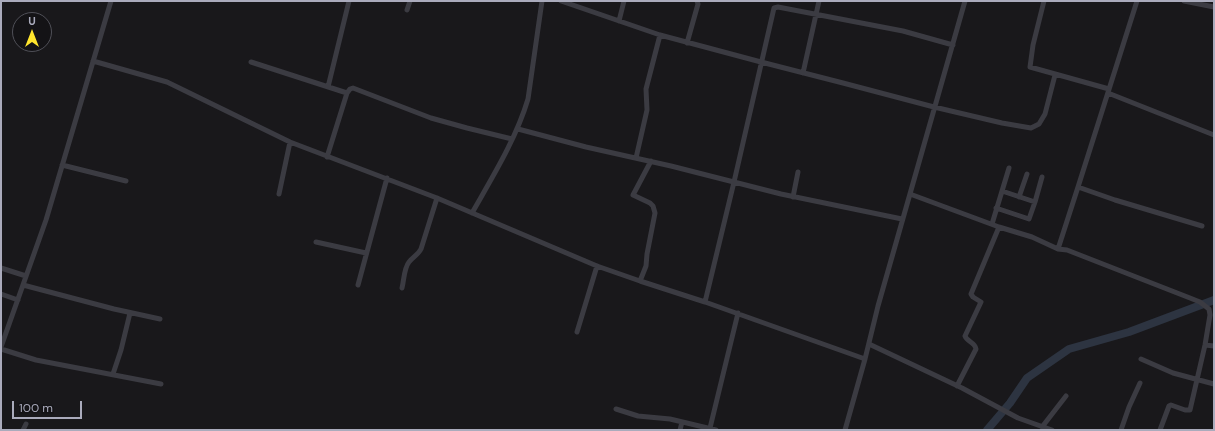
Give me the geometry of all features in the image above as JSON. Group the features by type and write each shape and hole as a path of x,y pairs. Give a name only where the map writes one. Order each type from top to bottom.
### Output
{"street":[{"path":"111,1 46,220 1,348 36,360 161,384"},
{"path":"328,87 349,1"},
{"path":"407,10 410,1"},
{"path":"472,212 518,129 528,98 542,1"},
{"path":"561,1 687,43 934,107 1002,123 1031,128 1039,124 1045,114 1055,75"},
{"path":"619,21 624,1"},
{"path":"687,43 698,4 697,1"},
{"path":"803,73 819,1"},
{"path":"844,430 865,359 902,219 965,1"},
{"path":"1044,1 1033,45 1030,67 1109,91 1214,135"},
{"path":"1058,249 1137,1"},
{"path":"1184,1 1202,3 1214,7"},
{"path":"705,302 773,10 775,7 903,31 953,45"},
{"path":"636,158 647,110 646,89 660,35"},
{"path":"93,61 167,82 290,142 387,178 472,212 597,266 738,313 865,359"},
{"path":"251,62 347,93"},
{"path":"328,157 347,93 350,89 356,89 452,124 512,139"},
{"path":"518,129 793,197 902,219"},
{"path":"279,194 290,142"},
{"path":"640,281 646,266 655,213 653,206 650,203 633,195 651,161"},
{"path":"62,165 126,181"},
{"path":"992,224 1009,168"},
{"path":"793,197 798,172"},
{"path":"1019,197 1027,174"},
{"path":"996,208 1029,219 1042,177"},
{"path":"358,285 387,178"},
{"path":"1078,187 1115,200 1202,226"},
{"path":"1002,191 1035,202"},
{"path":"910,194 999,227 1032,237 1058,249 1067,250 1204,304 1209,309 1210,315 1205,345 1190,410 1185,410 1170,405 1160,430"},
{"path":"402,288 406,266 420,249 437,198"},
{"path":"957,386 976,349 975,345 964,336 980,305 980,300 973,297 971,294 999,227"},
{"path":"316,242 366,253"},
{"path":"577,332 597,266"},
{"path":"1,268 26,276"},
{"path":"23,285 130,313 160,319"},
{"path":"1,294 18,300"},
{"path":"113,374 121,350 130,313"},
{"path":"710,428 738,313"},
{"path":"869,344 957,386 1009,413 1052,430"},
{"path":"1205,345 1214,346"},
{"path":"1142,359 1162,369 1214,384"},
{"path":"1121,430 1129,407 1140,383"},
{"path":"1042,427 1066,396"},
{"path":"616,409 646,418 670,419 716,430"},
{"path":"680,430 682,422"},
{"path":"23,430 26,424"}],"waterway":[{"path":"987,430 1010,403 1027,378 1069,349 1129,332 1214,300"}]}
